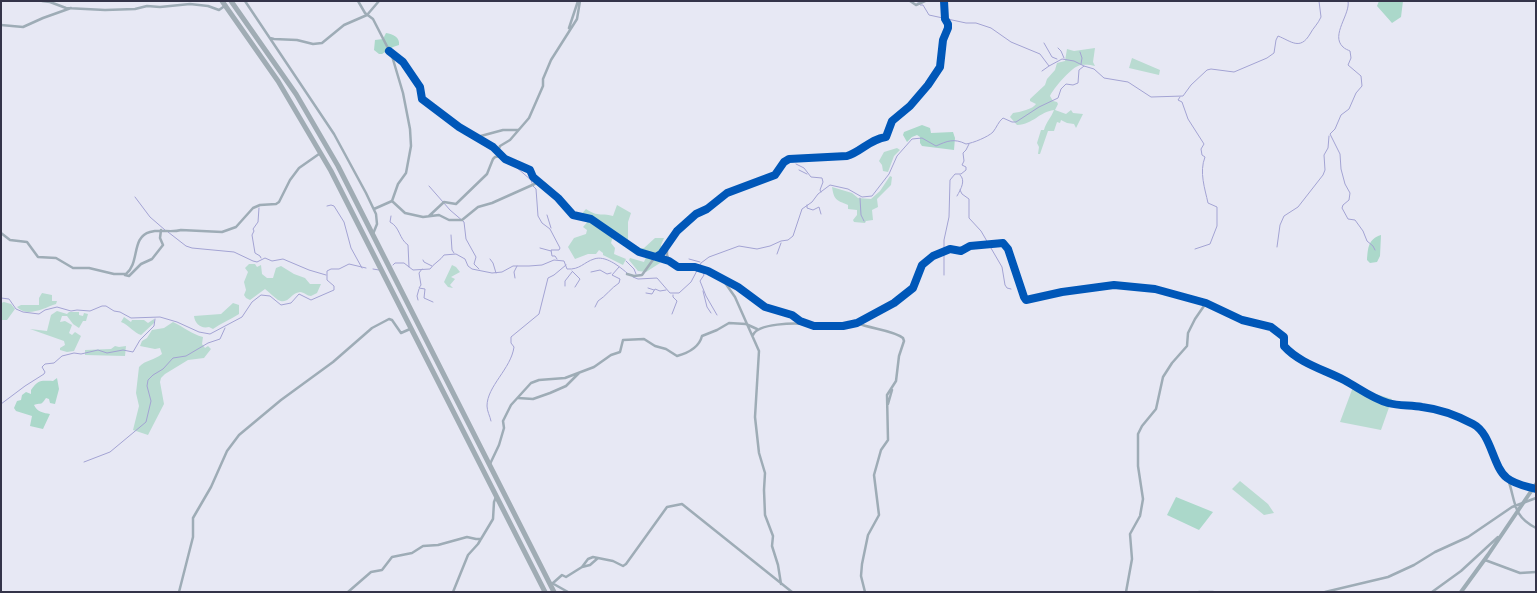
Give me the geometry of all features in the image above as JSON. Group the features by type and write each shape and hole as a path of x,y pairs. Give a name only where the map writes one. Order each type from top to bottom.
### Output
{"highway":[{"path":"231,1 296,94 338,166 489,465 551,582 554,592"},
{"path":"224,4 278,81 321,153 545,592"}],"street":[{"path":"42,1 66,8 105,10 190,4 208,6 219,10 224,4 231,1"},
{"path":"245,1 334,134 376,214 377,224 372,235"},
{"path":"358,1 367,15 373,19 389,51 403,92 410,129 411,146 406,173 398,184 392,201 374,209"},
{"path":"267,36 274,39 297,40 317,44 327,40 344,24 367,15 379,1"},
{"path":"498,152 500,146 510,140 529,118 543,86 543,80 551,60 577,19 579,1"},
{"path":"910,1 916,5 925,1"},
{"path":"626,274 634,276 642,274 659,256 677,231 696,214 707,209 728,193 775,175 789,158 847,156 876,139 886,137 892,120 910,106 940,67 943,40 948,28 945,20 944,1"},
{"path":"1,25 23,27 72,8"},
{"path":"389,51 403,62 420,87 422,99 459,127 493,147 508,161 530,170 533,177 558,198 572,216 591,219 638,252 669,261 678,267 700,268 721,277 765,307 789,314 800,321 814,326"},
{"path":"476,137 503,130 519,129"},
{"path":"121,275 126,274 133,267 140,237 148,232 161,230 176,232 181,230 229,231 236,227 256,206 279,202 290,180 299,168 321,153"},
{"path":"428,216 444,202 456,204 487,174 493,159 501,156"},
{"path":"392,201 405,213 439,216 449,220 462,220 478,207 492,204 539,182"},
{"path":"1,233 10,240 26,242 38,256 56,258 68,267 96,269 129,276 152,258 163,245 160,238 161,230"},
{"path":"753,336 754,331 775,324 799,323 814,326 842,326 857,323 885,309 913,288 922,265 933,256 950,249 964,251 970,246 1003,243 1008,249 1026,300 1062,292 1117,285 1155,289 1206,303 1242,320 1271,327 1284,337 1284,346 1289,352 1347,382 1368,396 1389,404 1424,407 1441,411 1472,424 1481,432 1508,479 1516,512 1524,522 1536,528"},
{"path":"668,244 666,252 669,261"},
{"path":"721,277 735,297 753,336 759,356 755,417 759,453 765,473 765,515 773,536 772,546 781,584"},
{"path":"1126,592 1132,559 1130,534 1140,516 1142,499 1137,458 1138,434 1156,409 1163,377 1187,346 1188,333 1206,303"},
{"path":"179,592 190,553 194,531 193,518 211,487 227,451 243,431 333,362 372,328 389,319 392,320 401,333 411,328"},
{"path":"489,465 499,444 504,428 503,421 511,405 531,383 535,381 560,380 594,367 611,355 620,352 623,340 644,339 677,356 693,350 700,342 702,336 729,323 746,324 758,329"},
{"path":"857,323 881,331 891,332 903,338 896,381 887,395 888,440 881,450 874,475 879,515 868,534 860,573 865,592"},
{"path":"518,398 533,399 550,393 566,386 580,372"},
{"path":"1508,479 1524,487 1534,489"},
{"path":"1461,592 1536,484"},
{"path":"453,592 468,555 481,539 493,519 496,496"},
{"path":"1325,592 1393,575 1435,552 1468,538 1516,506 1536,498"},
{"path":"582,567 588,558 593,557 623,566 667,507 682,504 792,592"},
{"path":"348,592 371,572 382,570 392,557 412,553 423,546 467,537 481,539"},
{"path":"1432,592 1461,571 1499,537"},
{"path":"568,592 551,582 562,575 566,576 582,567 590,565 598,558"},
{"path":"1484,560 1517,572 1536,572"},
{"path":"1198,592 1214,592"}],"green space":[{"path":"1379,1 1403,1 1401,17 1392,23 1377,6"},
{"path":"386,33 396,36 399,45 379,54 374,50 375,40 383,39"},
{"path":"1095,48 1093,62 1095,66 1082,65 1075,68 1062,80 1050,96 1058,104 1055,110 1066,114 1071,110 1073,113 1083,114 1076,128 1074,124 1061,120 1060,123 1057,122 1054,131 1048,131 1040,154 1038,154 1039,147 1037,143 1041,130 1044,130 1054,110 1017,125 1010,117 1013,113 1029,109 1036,104 1030,101 1030,99 1045,85 1047,79 1055,70 1057,63 1065,61 1067,49 1074,51"},
{"path":"1132,58 1160,70 1159,75 1129,68"},
{"path":"922,125 930,128 931,133 953,132 955,138 954,150 922,146 920,137 917,135 907,142 903,135 904,132"},
{"path":"897,148 900,150 894,156 888,172 883,171 879,161 884,152"},
{"path":"890,176 892,177 891,185 877,199 878,207 872,210 873,220 866,221 865,223 854,222 857,210 848,209 848,205 838,201 834,195 832,187 852,193 858,198 871,199 880,191"},
{"path":"617,205 631,213 628,222 628,244 635,249 644,248 655,238 664,238 661,251 657,257 660,263 646,272 638,271 629,260 630,258 644,262 647,255 636,252 613,236 611,243 615,248 614,254 626,259 623,265 603,255 599,250 596,254 588,254 575,259 568,247 574,238 586,234 587,230 583,227 590,219 578,218 586,209 597,214 613,216"},
{"path":"1381,235 1380,256 1377,262 1370,263 1367,260 1370,244 1373,239"},
{"path":"249,264 255,264 257,267 261,265 262,274 267,278 273,278 276,268 281,266 305,278 310,284 321,284 317,293 311,296 300,292 282,301 265,289 250,300 244,295 246,290 244,282 248,272 245,268"},
{"path":"452,265 460,272 451,277 455,279 450,285 453,288 448,287 444,282"},
{"path":"42,293 52,295 52,301 57,301 56,304 31,312 26,312 17,307 21,305 39,305 39,298"},
{"path":"1,303 11,304 15,309 7,320 1,320"},
{"path":"233,303 239,305 239,314 213,329 201,327 196,321 194,316 221,314"},
{"path":"57,311 67,314 69,312 79,312 79,315 83,316 84,313 88,314 86,321 83,321 79,328 67,316 62,316 60,322 65,321 72,325 69,333 72,335 75,332 81,336 74,351 60,350 65,345 64,341 30,329 47,331 51,315"},
{"path":"124,317 131,322 132,320 144,320 148,323 154,319 154,323 141,335 121,322"},
{"path":"173,322 203,337 202,344 205,348 208,346 211,349 204,358 188,360 161,378 164,404 148,435 133,430 139,406 136,393 139,367 162,354 160,348 140,346 152,330 164,328"},
{"path":"115,346 126,346 125,356 85,355 85,350 111,349"},
{"path":"57,378 59,389 55,404 50,403 49,399 46,398 41,403 34,405 39,411 50,414 43,429 30,426 32,416 16,411 14,408 17,401 21,400 22,395 26,392 31,394 31,390 38,382 53,381"},
{"path":"1353,387 1392,399 1381,430 1340,422"},
{"path":"1240,481 1268,504 1274,513 1264,515 1232,489"},
{"path":"1176,497 1213,512 1199,530 1167,515"}],"waterway":[{"path":"917,1 920,5 923,5 929,15 966,23 976,23 991,28 1011,42 1040,54 1049,66 1062,59 1074,61 1084,66"},
{"path":"633,277 638,279 657,278 670,293 679,293 691,282 701,263 709,257 739,246 757,249 788,240 793,236 802,209 830,185 848,189 862,197 872,196 889,174 897,156 912,139 922,138 936,146 951,141 966,144 980,140 993,132 1003,118 1016,122 1039,107 1058,98 1061,89 1066,84 1073,85 1078,83 1079,70 1084,66 1094,69 1104,78 1128,82 1151,97 1183,96 1191,85 1207,70 1234,72 1267,58 1274,53 1278,36 1295,43 1303,42 1321,17 1319,1"},
{"path":"1348,1 1347,12 1339,37 1344,48 1350,51 1351,58 1348,65 1361,76 1362,86 1356,93 1349,109 1341,115 1335,129 1330,134 1340,154 1341,169 1345,184 1350,193 1349,200 1342,208 1348,219 1355,220 1367,241 1375,250"},
{"path":"1044,43 1052,57 1057,59"},
{"path":"1058,48 1064,58"},
{"path":"1080,52 1081,64"},
{"path":"1042,71 1049,66"},
{"path":"1180,97 1178,100 1182,102 1188,119 1204,144 1201,149 1202,155 1205,157 1203,163 1204,186 1208,203 1217,207 1217,226 1210,244 1195,249"},
{"path":"1277,247 1280,225 1284,216 1298,207 1323,175 1325,170 1324,155 1328,148 1329,136"},
{"path":"944,275 944,240 949,217 950,180 955,174 961,174 966,170 966,167 962,165 964,161 963,153 969,144"},
{"path":"796,164 804,168 811,177 822,178 821,192"},
{"path":"516,167 531,180 536,189 538,216 542,223 550,229 560,248 559,250 551,250 552,256 555,256 557,259"},
{"path":"799,170 807,174"},
{"path":"957,196 963,182 960,175"},
{"path":"429,186 450,210 464,222 466,239 476,257 474,264 479,269"},
{"path":"960,190 969,199 969,218 981,231 1002,267 1005,285 1011,289"},
{"path":"135,197 150,217 165,230"},
{"path":"860,198 861,215 864,221"},
{"path":"807,205 807,208 813,210 819,207 821,214"},
{"path":"327,206 334,206 344,222 351,248 362,268"},
{"path":"259,208 258,222 253,229 252,235 255,253 261,258"},
{"path":"547,215 551,228"},
{"path":"391,216 390,222 396,227 408,245 409,267"},
{"path":"168,232 186,246 192,248 234,252 257,262 265,258 272,261 283,259 326,275"},
{"path":"451,235 454,253"},
{"path":"777,254 781,243"},
{"path":"540,248 551,251"},
{"path":"393,265 395,263 404,263 413,270 430,269 444,255 456,254 465,259 468,266 472,269 492,273 502,272 513,266 542,265 554,260 564,261 567,269 571,269 598,258 612,262 627,273"},
{"path":"490,259 496,273"},
{"path":"689,259 700,262"},
{"path":"423,260 432,266"},
{"path":"626,261 636,274"},
{"path":"1,298 9,299 16,309 23,312 39,314 45,310 57,307 71,311 90,311 106,306 131,318 160,317 199,332 210,334 242,317 252,302 261,295 270,296 281,305 291,303 299,294 311,300 334,290 334,286 327,280 327,271 339,269 349,264 366,268"},
{"path":"491,421 487,408 488,399 512,355 514,347 511,343 511,337 539,314 548,278 566,265"},
{"path":"515,278 514,272 517,266"},
{"path":"595,307 598,301 619,283 620,279 612,275 619,267"},
{"path":"373,269 379,270"},
{"path":"422,269 419,273 421,285 419,288 425,289 424,298 433,302"},
{"path":"591,272 600,270 607,274 611,273"},
{"path":"702,270 704,275 700,281 717,315"},
{"path":"572,271 580,279 575,287"},
{"path":"565,286 565,281 572,272"},
{"path":"648,288 654,290"},
{"path":"418,300 419,289"},
{"path":"646,293 652,294 655,289 660,291 666,290"},
{"path":"703,291 707,307 711,313"},
{"path":"672,314 677,301 673,295"},
{"path":"1,404 44,374 45,372 42,367 45,364 54,363 62,356 98,350 107,353 123,350 133,352 140,340 154,326 155,319"},
{"path":"84,462 110,452 146,422 151,401 147,386 148,380 153,375 163,369 173,358 186,356 208,343 220,339 225,328"}],"cycle path":[{"path":"389,51 403,62 420,87 422,99 459,127 493,147 505,159 530,170 533,177 558,198 573,215 591,219 639,252 656,257 661,254 677,231 696,214 707,209 727,193 775,175 784,162 789,159 847,156 875,140 886,137 892,121 910,106 940,67 943,40 948,28 945,19 944,1"},
{"path":"656,257 669,261 678,267 695,267 708,271 738,287 765,307 792,315 800,321 814,326 843,326 857,323 894,303 913,288 922,265 933,256 950,249 961,251 970,246 1003,243 1008,249 1026,300 1062,292 1114,285 1155,289 1206,303 1242,320 1271,327 1284,337 1284,346 1297,357 1382,401 1435,409 1473,424 1484,435 1502,473 1517,484 1536,489"}]}
